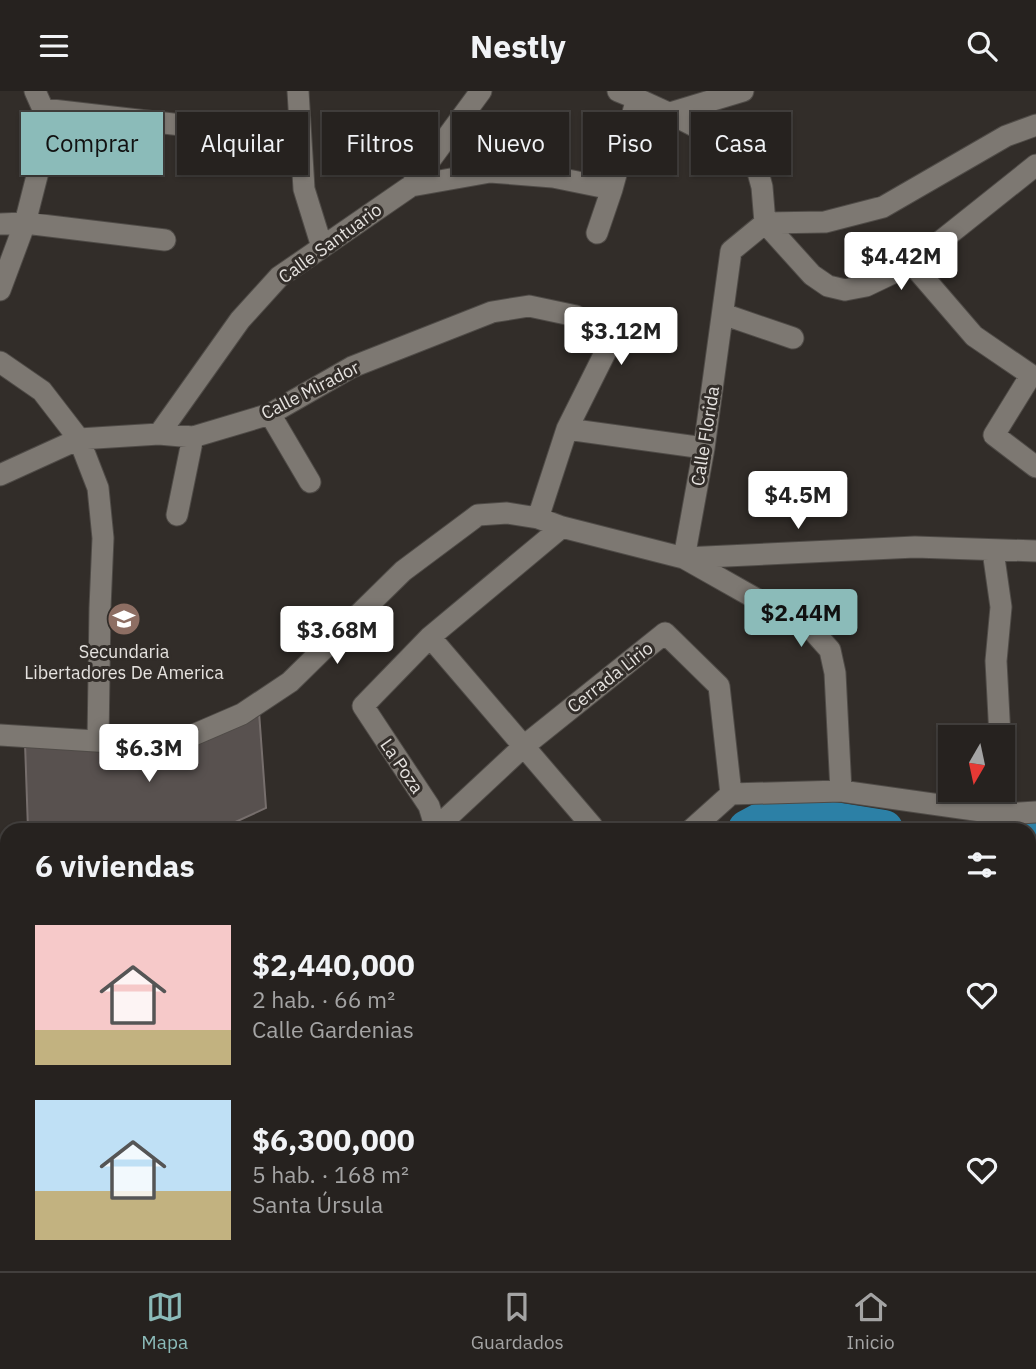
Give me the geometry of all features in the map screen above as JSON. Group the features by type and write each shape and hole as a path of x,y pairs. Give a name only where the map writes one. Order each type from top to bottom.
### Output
{"street":[{"path":"298,91 304,190 322,247"},
{"name":"Calle Santuario","path":"159,434 240,320 279,277 411,186 481,91"},
{"path":"673,112 743,91"},
{"path":"597,233 612,189 627,95 668,112"},
{"path":"0,290 25,223 39,168 39,100 177,124"},
{"path":"677,116 714,135 755,161 762,187 765,223 812,275 828,286 845,290 866,286 912,264 1036,165"},
{"path":"765,223 825,222 883,207 1006,137 1036,125"},
{"path":"411,186 490,172 553,177 612,189"},
{"path":"0,224 25,223 165,240"},
{"name":"Calle Florida","path":"684,558 704,448 731,251 765,223"},
{"path":"912,264 974,336 1031,375 994,435 1036,467"},
{"name":"Calle Mirador","path":"0,475 79,439 159,434 193,437 270,414 352,367 492,312 529,306 576,316 611,341"},
{"path":"723,314 793,338"},
{"path":"538,518 566,429 611,341 628,321"},
{"path":"594,376 611,341"},
{"path":"0,362 42,391 79,439 98,488 103,538 98,741"},
{"path":"270,414 310,482"},
{"path":"566,429 704,448"},
{"path":"177,516 193,437"},
{"path":"0,735 143,744 191,736 242,713 290,682 403,571 478,515 507,513 538,518 562,527 684,558 813,631 830,650 835,673 841,791"},
{"path":"562,527 430,637 589,823"},
{"path":"684,558 915,547 1036,551"},
{"path":"993,551 1001,607 996,661 999,725"},
{"name":"Cerrada Lirio","path":"441,823 524,746 665,633 719,686 731,794"},
{"name":"La Poza","path":"430,637 363,706 429,806 433,823"},
{"path":"699,823 731,794 841,791 1003,814 1036,812"},
{"path":"1003,802 1003,814"}],"building":[{"path":"259,712 266,808 233,823 28,823 25,743 167,755"}],"waterway":[{"path":"758,823 846,823"}],"place":[{"name":"Secundaria Libertadores De America","path":"124,619"}]}
